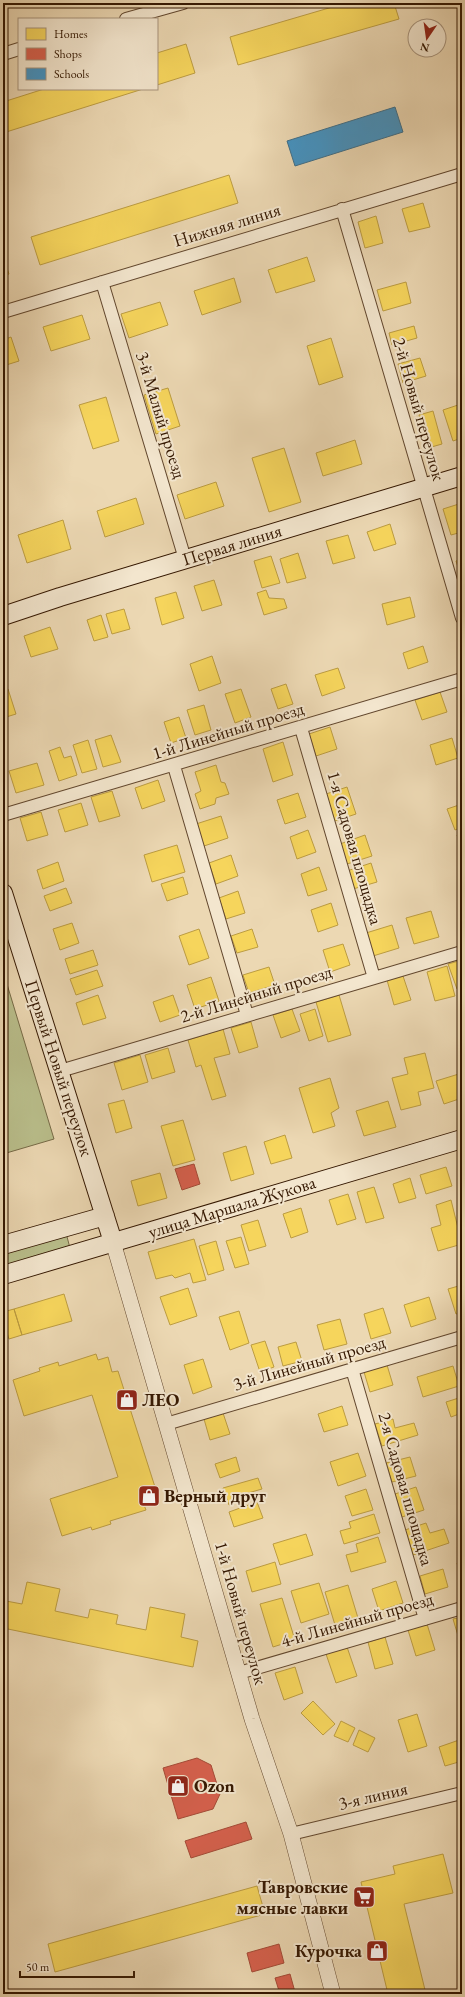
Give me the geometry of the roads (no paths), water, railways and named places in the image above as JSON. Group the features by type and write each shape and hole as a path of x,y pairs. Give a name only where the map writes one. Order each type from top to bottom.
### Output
{"main road":[{"name":"Первая линия","path":"3,616 185,559 462,476"},
{"name":"Первый Новый переулок","path":"3,893 114,1242"},
{"name":"улица Маршала Жукова","path":"3,1275 462,1139"},
{"path":"3,1245 106,1216"}],"street":[{"path":"130,18 183,3"},
{"path":"3,54 18,49"},
{"name":"Нижняя линия","path":"3,312 462,174"},
{"name":"2-й Новый переулок","path":"342,209 462,618"},
{"name":"3-й Малый проезд","path":"102,282 185,559"},
{"name":"1-й Линейный проезд","path":"3,815 174,766 462,679"},
{"name":"1-я Садовая площадка","path":"301,728 374,978"},
{"path":"174,766 247,1015"},
{"name":"2-й Линейный проезд","path":"60,1071 462,952"},
{"name":"1-й Новый переулок","path":"114,1242 238,1673 291,1834 333,1994"},
{"name":"3-й Линейный проезд","path":"166,1424 352,1370 462,1336"},
{"name":"2-я Cадовая площадка","path":"352,1370 425,1619"},
{"name":"4-й Линейный проезд","path":"238,1673 462,1608"},
{"name":"3-я линия","path":"291,1834 462,1793"}],"place":[{"name":"ЛЕО","path":"127,1400"},
{"name":"Верный друг","path":"149,1496"},
{"name":"Ozon","path":"178,1786"},
{"name":"Тавровские мясные лавки","path":"364,1897"},
{"name":"Курочка","path":"377,1951"}]}
